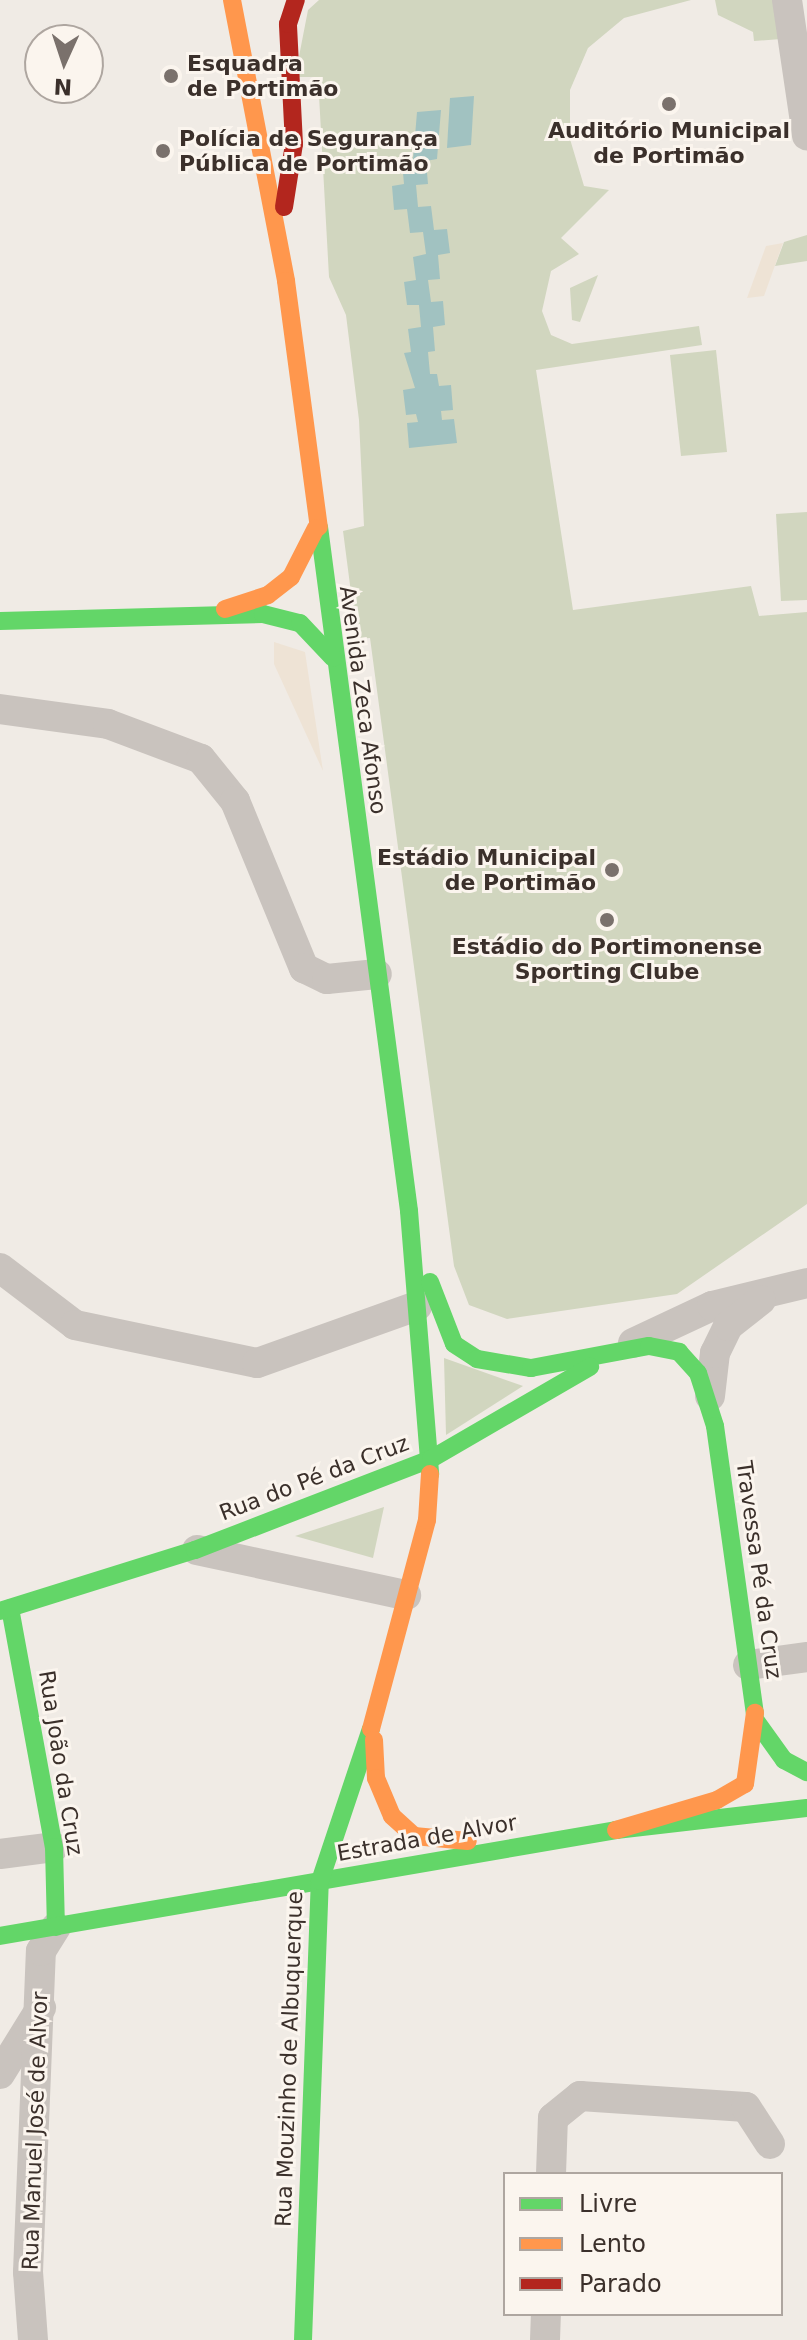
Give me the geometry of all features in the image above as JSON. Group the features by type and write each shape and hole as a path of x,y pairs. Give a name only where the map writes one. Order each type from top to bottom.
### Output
{"street":[{"name":"Avenida Zeca Afonso","path":"232,0 286,281 333,658 409,1211 431,1459"},
{"path":"242,46 246,0"},
{"path":"272,0 284,196"},
{"name":"Avenida Zeca Afonso","path":"286,281 284,196 294,144 288,24 296,0"},
{"path":"787,0 807,136"},
{"path":"204,616 268,595 291,577 316,528"},
{"path":"0,621 263,614 300,623 333,658"},
{"path":"0,709 108,724 201,759 235,801 304,968 327,979 377,974"},
{"path":"409,1211 454,1344 477,1359 531,1368 626,1345 712,1306 766,1296 807,1283"},
{"path":"0,1268 75,1325 257,1363 417,1306"},
{"path":"715,1426 715,1353 728,1326 766,1296"},
{"name":"Travessa Pé da Cruz","path":"626,1345 679,1352 698,1373 715,1426 756,1721"},
{"name":"Rua do Pé da Cruz","path":"5,1610 195,1550 431,1459 626,1345"},
{"name":"Rua Mouzinho de Albuquerque","path":"303,2340 320,1881 373,1725 427,1520 431,1459"},
{"path":"195,1550 406,1595"},
{"name":"Rua João da Cruz","path":"5,1610 54,1847 56,1927"},
{"path":"748,1665 807,1657"},
{"path":"756,1721 784,1760 807,1772"},
{"path":"616,1830 717,1800 745,1784 756,1721"},
{"path":"373,1725 376,1778 392,1816 414,1836 517,1846"},
{"name":"Estrada de Alvor","path":"0,1936 616,1830 807,1808"},
{"path":"0,1854 54,1847"},
{"name":"Rua Manuel José de Alvor","path":"33,2340 28,2272 42,2007 41,1951 56,1927"},
{"path":"0,2074 42,2007"},
{"path":"551,2172 553,2118 580,2096 746,2107 770,2144"},
{"path":"545,2340 546,2316"}],"green space":[{"name":"Estádio do Portimonense Sporting Clube","path":"319,0 691,0 624,18 588,48 570,90 570,139 584,186 609,190 561,238 579,254 551,271 542,311 551,335 572,344 699,326 702,345 536,370 573,610 751,586 759,616 807,612 807,1204 677,1294 507,1319 469,1305 454,1266 370,638 357,639 343,531 364,526 359,420 346,315 329,277 318,77 295,77 308,10"},
{"path":"715,0 777,0 781,39 754,41 753,32 718,15"},
{"path":"807,235 807,261 775,266 784,242"},
{"path":"598,275 580,322 572,320 570,288"},
{"path":"716,350 727,452 681,456 670,355"},
{"path":"807,512 807,600 781,601 776,514"},
{"path":"444,1358 523,1386 446,1435"},
{"path":"384,1507 373,1558 295,1536"}],"shaded area":[{"path":"783,243 764,296 747,298 766,246"},
{"path":"274,642 305,652 323,771 274,664"}],"water":[{"path":"474,96 471,145 447,148 450,98"},
{"path":"441,110 437,159 426,161 428,184 416,185 418,207 431,206 434,230 447,229 450,253 438,255 440,279 428,280 431,302 443,301 445,325 433,327 435,351 428,352 430,374 437,374 439,386 451,385 453,410 441,411 442,420 454,419 457,443 409,448 407,423 418,422 416,414 406,415 403,390 415,388 404,353 411,352 408,329 421,327 419,305 407,305 404,282 416,280 413,257 426,254 423,232 410,233 407,209 394,210 392,186 404,184 402,162 413,160 417,112"}],"traffic: fast":[{"path":"319,527 409,1211 430,1474"},
{"path":"0,621 263,614 300,623 333,658"},
{"path":"430,1282 454,1344 477,1359 531,1368 649,1346 679,1352 698,1373 715,1426 755,1713"},
{"path":"0,1611 195,1550 431,1459 590,1367"},
{"path":"10,1608 54,1847 56,1927"},
{"path":"756,1721 784,1760 807,1772"},
{"path":"303,2340 320,1881 371,1729"},
{"path":"0,1936 616,1830 807,1808"}],"traffic: slow":[{"path":"232,0 286,281 319,527"},
{"path":"225,609 268,595 291,577 316,528"},
{"path":"371,1729 427,1520 430,1474"},
{"path":"616,1830 717,1800 745,1784 755,1713"},
{"path":"374,1740 376,1778 392,1816 414,1836 468,1841"}],"traffic: jam":[{"path":"284,207 294,144 288,24 296,0"}],"place":[{"name":"Esquadra de Portimão","path":"171,76"},
{"name":"Auditório Municipal de Portimão","path":"669,104"},
{"name":"Polícia de Segurança Pública de Portimão","path":"163,151"},
{"name":"Estádio Municipal de Portimão","path":"612,870"},
{"name":"Estádio do Portimonense Sporting Clube","path":"607,920"}]}
